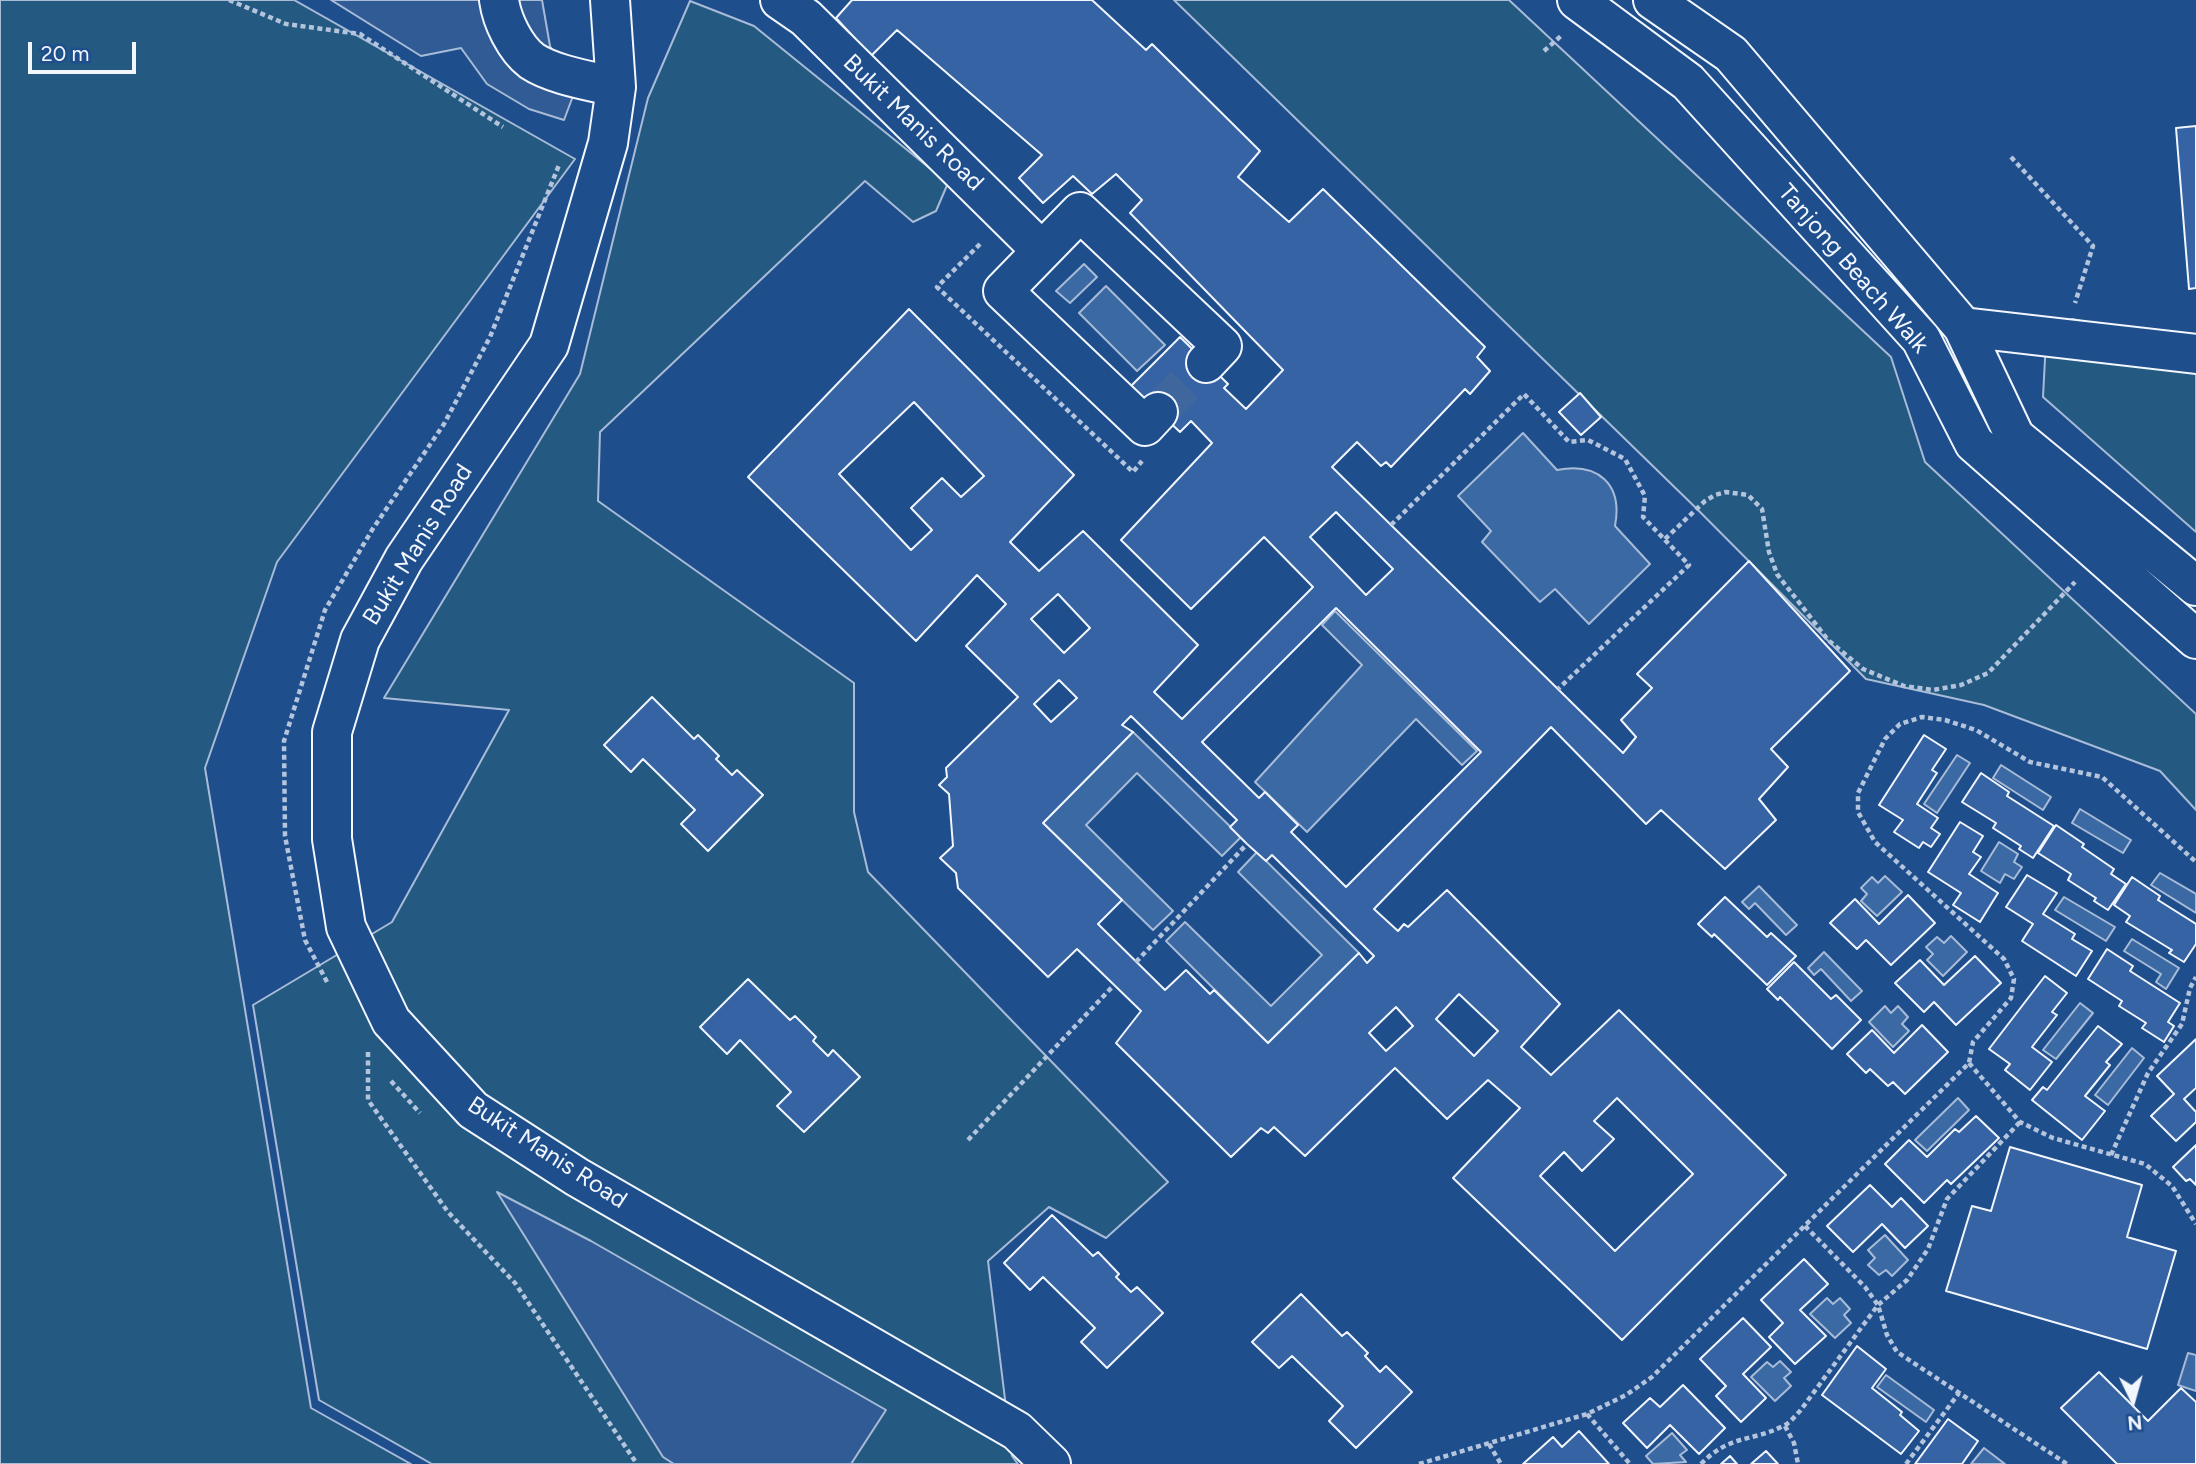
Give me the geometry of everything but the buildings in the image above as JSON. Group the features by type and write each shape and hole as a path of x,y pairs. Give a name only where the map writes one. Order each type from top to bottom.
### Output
{"street":[{"path":"499,0 508,32 532,61 573,78 616,86"},
{"name":"Bukit Manis Road","path":"610,0 616,86 608,143 549,345 398,570 359,640 332,732 332,839 346,927 391,1021 473,1110 577,1177 1017,1431 1051,1464"},
{"name":"Bukit Manis Road","path":"780,0 806,18 1042,251"},
{"name":"Tanjong Beach Walk","path":"1653,0 1731,54 1963,327 2015,437 2196,586"},
{"name":"Tanjong Beach Walk","path":"1576,9 1688,82 1921,339 1974,443 2196,639"},
{"path":"1158,412 1145,426 1003,291 1080,212 1222,346 1206,363"},
{"path":"1963,327 2196,354"}],"path":[{"path":"229,0 286,24 360,34 503,127"},
{"path":"1544,51 1576,9"},
{"path":"2011,157 2093,246 2064,337"},
{"path":"490,337 562,159"},
{"path":"1391,525 1524,394 1569,442 1588,440 1625,459 1645,496 1643,517 1689,565 1558,689"},
{"path":"1665,539 1705,501 1715,495 1726,492 1748,495 1762,509 1769,552 1777,575 1828,640 1863,669 1904,686 1933,690 1961,685 1988,673 2076,581"},
{"path":"1419,1464 1587,1414 1626,1395 1651,1377 1969,1063 1973,1042 2011,998 2014,979 2004,959 1875,842 1858,813 1858,793 1885,739 1900,724 1922,717 1945,720 1976,730 2030,762 2102,777 2196,862"},
{"path":"284,741 285,836 305,940"},
{"path":"1136,962 1247,844"},
{"path":"2112,1155 2148,1073 2182,1024 2190,988 2196,977"},
{"path":"968,1140 1114,985"},
{"path":"391,1021 368,1051 368,1100 448,1212 514,1283 637,1464"},
{"path":"1969,1063 2020,1122 2053,1138 2145,1164 2172,1186 2196,1224"},
{"path":"1701,1464 1729,1443 1785,1426 1800,1411 1878,1305 1908,1280 1928,1249 1947,1199 2020,1122"},
{"path":"1805,1226 1865,1287 1878,1305 1887,1335 1897,1352 2067,1464"},
{"path":"1906,1464 1959,1392"},
{"path":"1587,1414 1630,1464"},
{"path":"1785,1426 1794,1443 1798,1464"},
{"path":"1489,1443 1501,1464"}],"shaded area":[{"path":"0,0 294,0 575,159 277,562 205,768 311,1408 411,1464 0,1464"},
{"path":"331,0 542,0 550,46 573,96 564,120 529,109 487,84 461,48 421,56"},
{"path":"1174,0 1509,0 1891,357 1925,462 2196,714 2196,810 2160,771 1984,705 1866,679 1697,509"},
{"path":"690,1 754,26 948,183 936,211 913,222 865,181 600,432 598,501 854,683 854,812 868,872 1168,1182 1106,1238 1049,1207 988,1261 1012,1456 1018,1464 432,1464 319,1400 253,1005 392,922 509,710 384,698 580,374 648,98"},
{"path":"1084,264 1097,277 1070,303 1056,291"},
{"path":"1106,286 1165,345 1137,371 1079,313"},
{"path":"2072,319 2114,328 2196,369 2196,532 2043,397 2046,340"},
{"path":"1523,433 1557,470 1584,469 1604,479 1615,498 1615,526 1650,564 1589,624 1555,589 1540,602 1482,542 1491,531 1458,496"},
{"path":"1335,611 1477,751 1462,765 1416,719 1307,832 1255,782 1362,665 1322,625"},
{"path":"1133,732 1241,837 1222,856 1137,773 1086,825 1173,911 1153,930 1043,823"},
{"path":"1957,755 1970,763 1937,813 1924,804"},
{"path":"2001,765 2051,797 2043,810 1993,778"},
{"path":"2080,809 2131,840 2123,853 2072,823"},
{"path":"1999,842 2018,854 2014,862 2022,867 2014,879 2005,874 2000,883 1981,871"},
{"path":"1257,852 1359,953 1268,1043 1166,941 1185,922 1271,1006 1322,955 1238,872"},
{"path":"2160,873 2196,894 2196,913 2151,885"},
{"path":"1885,876 1902,892 1877,916 1861,901 1867,894 1861,888 1872,877 1878,883"},
{"path":"1759,886 1797,925 1786,935 1755,903 1749,909 1742,902"},
{"path":"2064,897 2115,927 2106,941 2055,910"},
{"path":"1951,936 1967,952 1943,976 1927,960 1933,954 1926,947 1937,937 1944,943"},
{"path":"2132,939 2179,968 2166,989 2156,982 2161,974 2124,951"},
{"path":"1824,952 1862,991 1851,1001 1821,969 1814,975 1808,968"},
{"path":"2080,1003 2093,1013 2056,1059 2043,1050"},
{"path":"1885,1006 1891,1013 1898,1006 1908,1017 1902,1024 1909,1031 1893,1047 1869,1022"},
{"path":"2132,1048 2144,1058 2108,1105 2095,1095"},
{"path":"1958,1098 1969,1110 1927,1151 1915,1140"},
{"path":"497,1192 591,1241 886,1410 851,1464 674,1464 663,1457"},
{"path":"1885,1235 1908,1260 1892,1276 1886,1270 1879,1275 1868,1265 1875,1258 1868,1250"},
{"path":"1827,1298 1833,1304 1840,1298 1850,1309 1844,1315 1851,1323 1835,1338 1810,1314"},
{"path":"2188,1353 2196,1355 2196,1391 2178,1385"},
{"path":"1780,1361 1791,1372 1784,1378 1791,1386 1775,1401 1751,1377 1767,1362 1773,1367"},
{"path":"1886,1375 1934,1410 1926,1422 1877,1387"},
{"path":"1672,1433 1687,1450 1680,1455 1686,1462 1653,1464 1646,1456"},
{"path":"1984,1448 2005,1464 1971,1464"}],"tunnel":[{"path":"1158,412 1206,363"}]}
